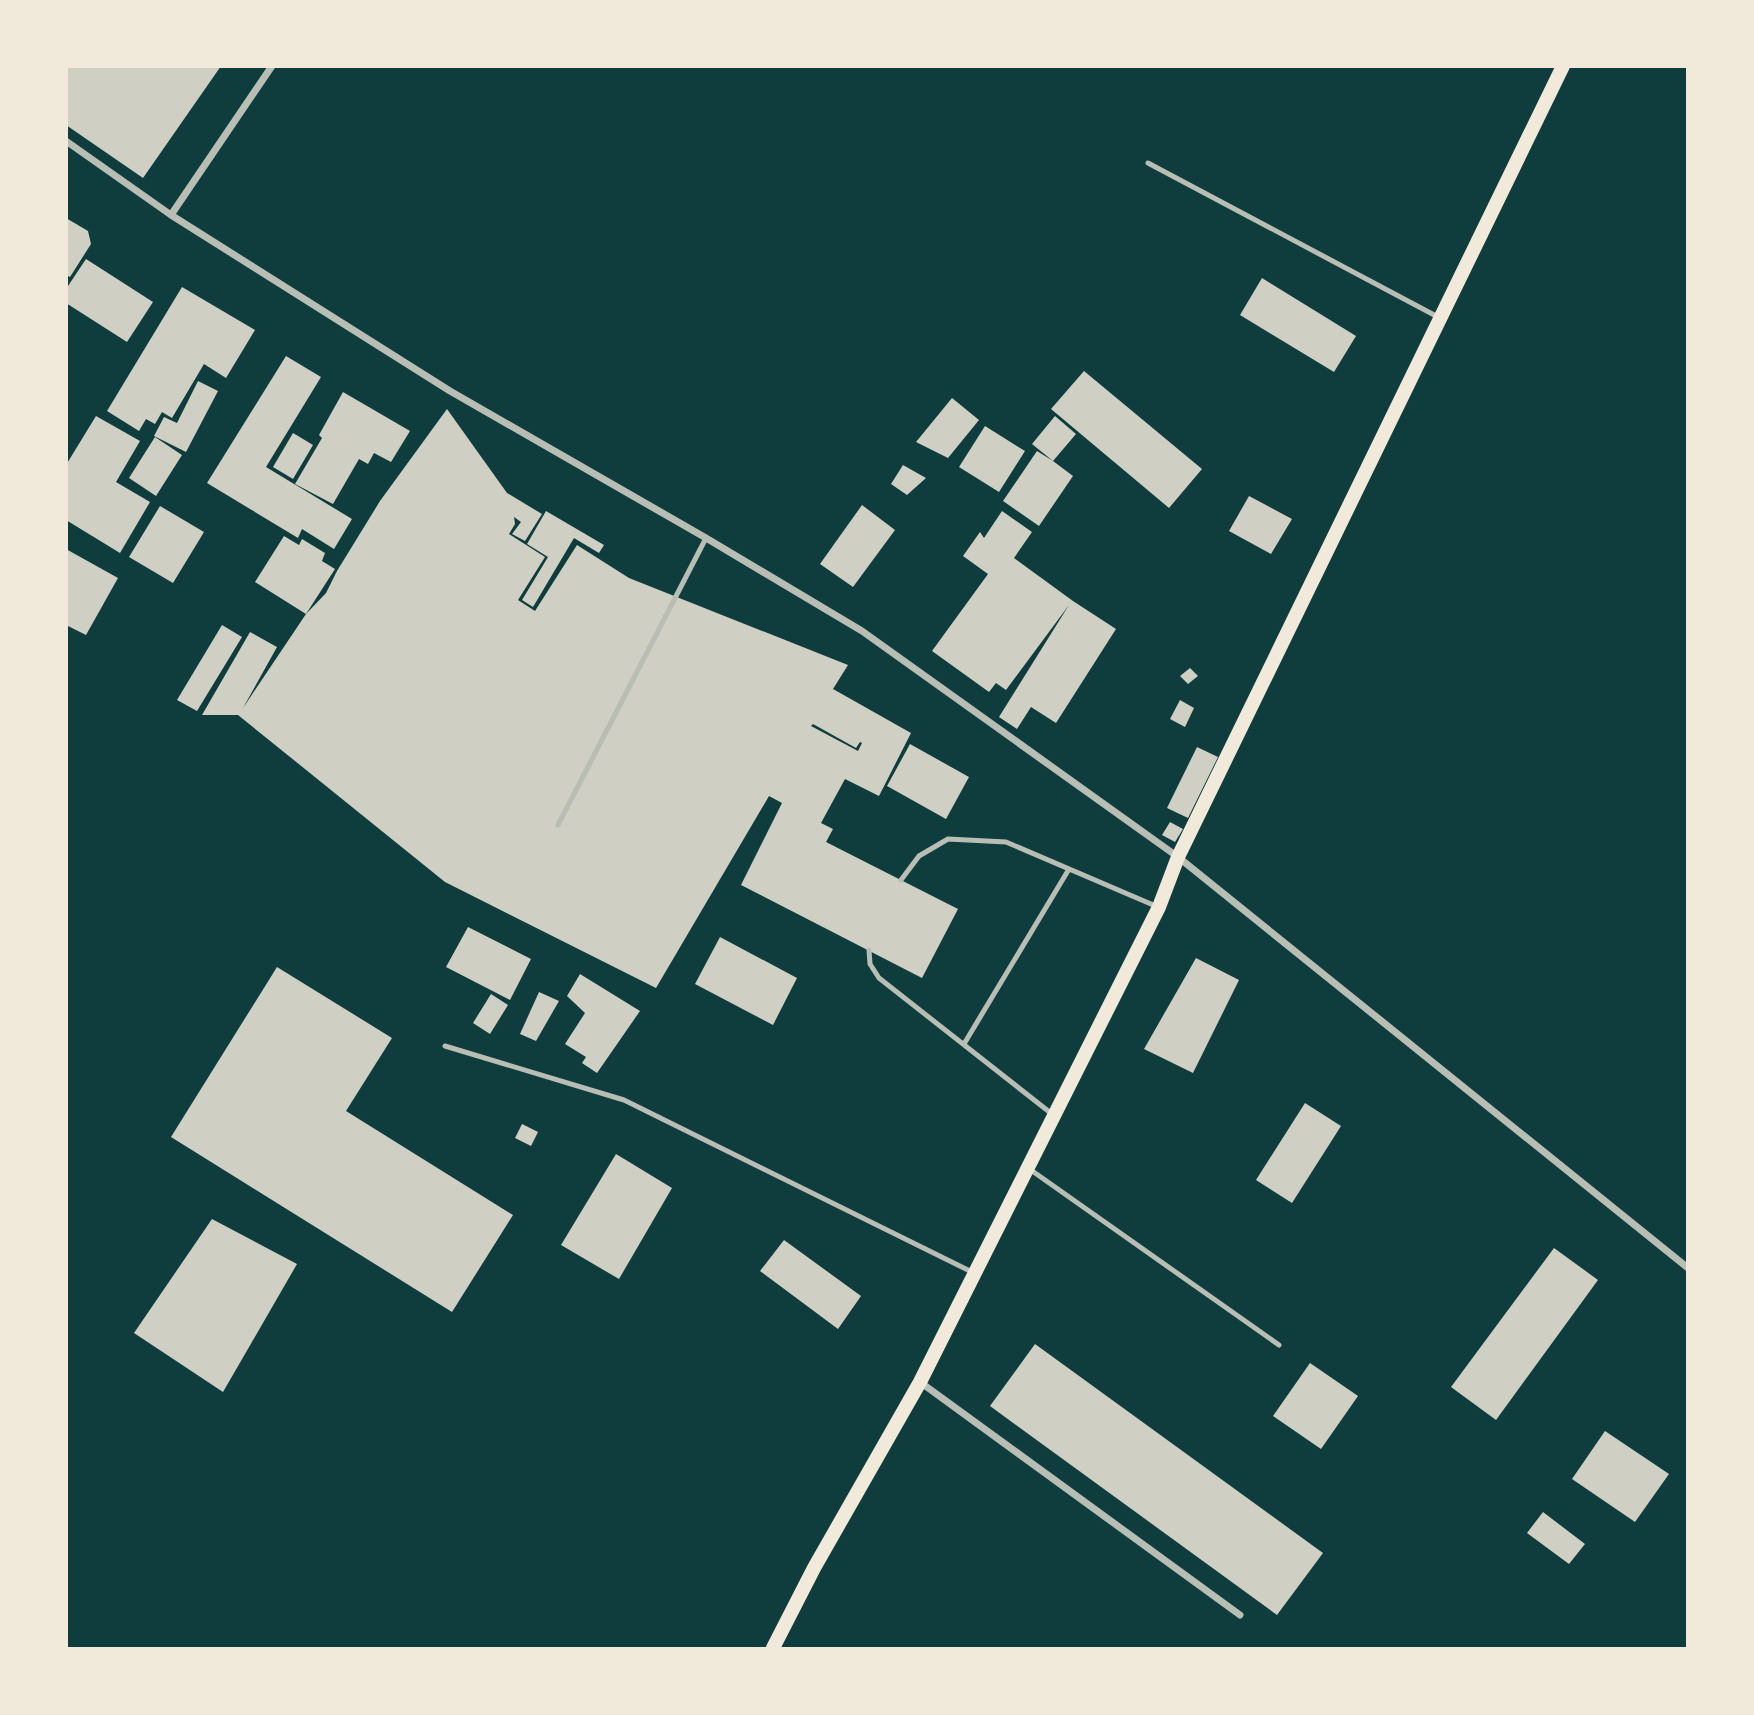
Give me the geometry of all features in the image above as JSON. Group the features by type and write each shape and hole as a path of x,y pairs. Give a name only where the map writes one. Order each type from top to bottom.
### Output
{"main road":[{"path":"773,1648 814,1568 920,1382 1159,907 1178,857 1563,66"}],"street":[{"path":"171,215 272,66"},
{"path":"66,141 171,215 450,391 862,631 1178,857 1688,1268"},
{"path":"920,1382 1240,1615"}],"lane":[{"path":"1148,163 1440,319"},
{"path":"558,825 706,538"},
{"path":"901,880 919,856 948,839 1006,842 1159,907"},
{"path":"964,1044 1069,869"},
{"path":"869,950 870,964 879,978 1054,1116"},
{"path":"445,1046 624,1100 975,1274"},
{"path":"1028,1168 1279,1345"}],"building":[{"path":"66,66 221,66 143,178 66,125"},
{"path":"66,218 88,231 91,244 70,277 66,275"},
{"path":"86,259 153,302 127,342 66,303 66,289"},
{"path":"1262,278 1356,336 1334,372 1240,315"},
{"path":"182,287 255,330 226,378 204,364 172,418 162,412 155,424 146,419 139,431 107,411"},
{"path":"286,356 321,377 266,467 352,519 334,549 302,529 298,538 207,483"},
{"path":"1084,371 1202,469 1169,508 1051,409"},
{"path":"198,381 218,391 186,452 154,436 164,417 177,423"},
{"path":"343,392 410,431 391,462 374,453 368,464 359,459 333,504 295,484 322,438 319,435"},
{"path":"952,398 979,420 948,458 916,442"},
{"path":"447,409 507,493 542,514 525,541 512,534 521,522 514,517 515,524 509,534 545,557 518,600 535,611 577,545 629,578 848,665 833,689 911,733 879,796 845,779 821,823 833,829 826,842 958,909 922,978 741,885 782,803 769,796 656,988 445,882 238,715 202,715 250,632 277,647 243,708 306,614 326,593 380,501","holes":["813,724 856,748 862,743 858,751 811,726"]},
{"path":"96,416 140,441 116,482 150,502 120,553 66,520 66,465"},
{"path":"1055,416 1076,434 1053,461 1032,444"},
{"path":"985,426 1025,451 999,492 959,467"},
{"path":"293,433 313,445 293,479 273,467"},
{"path":"155,437 182,455 156,496 129,478"},
{"path":"1037,451 1073,476 1039,526 1003,501"},
{"path":"903,465 926,478 907,495 891,484"},
{"path":"1249,496 1292,519 1271,554 1229,531"},
{"path":"862,505 895,530 853,587 820,564"},
{"path":"160,506 204,532 173,583 129,557"},
{"path":"546,511 604,545 599,553 574,538 533,607 522,600 548,557 527,544"},
{"path":"1002,511 1032,532 1014,558 1116,629 1056,723 1031,707 1017,729 999,717 1069,605 1006,690 996,683 989,692 932,651 988,574 963,556 980,532 984,538"},
{"path":"284,536 299,545 302,539 325,553 322,561 335,569 306,614 255,582"},
{"path":"66,549 118,578 86,635 66,625"},
{"path":"222,625 242,637 197,711 177,700"},
{"path":"1190,668 1198,676 1188,684 1180,676"},
{"path":"1180,700 1194,708 1185,727 1170,719"},
{"path":"910,744 969,777 946,819 887,786"},
{"path":"1197,747 1218,757 1188,818 1167,808"},
{"path":"1170,822 1183,829 1175,842 1162,835"},
{"path":"468,927 531,959 510,1000 446,967"},
{"path":"720,937 797,978 773,1025 695,984"},
{"path":"1196,958 1239,980 1193,1073 1144,1049"},
{"path":"277,967 392,1038 346,1111 513,1215 452,1312 171,1137"},
{"path":"580,974 640,1011 597,1073 582,1063 586,1057 565,1044 585,1013 567,996"},
{"path":"539,992 559,1001 536,1041 520,1034"},
{"path":"491,994 508,1005 490,1034 473,1023"},
{"path":"1305,1103 1341,1126 1292,1203 1256,1180"},
{"path":"522,1124 538,1132 531,1146 515,1138"},
{"path":"616,1154 672,1188 619,1279 561,1245"},
{"path":"212,1219 297,1264 223,1392 134,1333"},
{"path":"784,1240 861,1296 838,1329 760,1271"},
{"path":"1554,1248 1598,1280 1496,1420 1451,1387"},
{"path":"1035,1344 1323,1553 1277,1615 990,1406"},
{"path":"1310,1363 1358,1396 1321,1449 1273,1416"},
{"path":"1605,1431 1669,1474 1635,1522 1572,1479"},
{"path":"1543,1512 1585,1544 1569,1564 1527,1533"}]}
